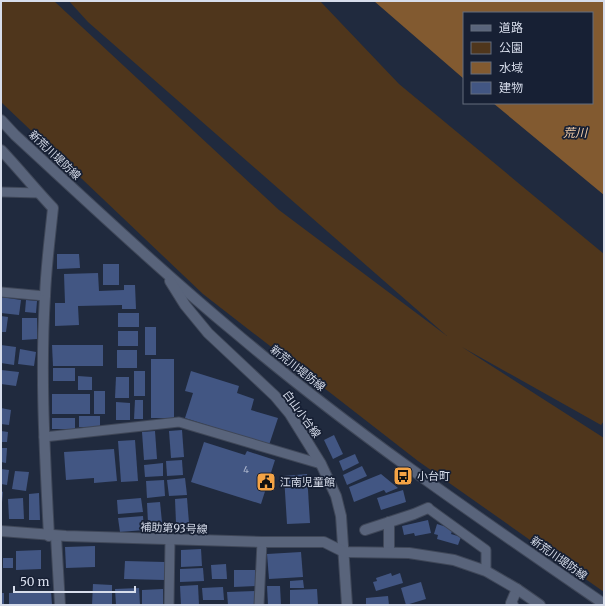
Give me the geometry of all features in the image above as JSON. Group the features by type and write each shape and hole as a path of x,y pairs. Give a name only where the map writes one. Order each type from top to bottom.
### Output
{"main road":[{"name":"新荒川堤防線","path":"1,120 164,272 238,336 342,418 410,469 604,604"},
{"path":"1,150 53,208 45,296 43,372 44,437 60,605"},
{"name":"白山小台線","path":"164,272 185,305 208,333 275,396 290,414 321,464 336,496 341,516 347,605"},
{"path":"365,530 428,508"},
{"path":"389,522 389,552"},
{"name":"補助第93号線","path":"1,531 53,536 170,540 324,542 344,552"},
{"path":"344,552 409,553 454,560 486,571 517,589 540,605"},
{"path":"513,605 511,602 517,589"}],"lane":[{"path":"1,192 39,193"},
{"path":"1,292 45,296"},
{"path":"44,437 179,422 321,464"},
{"path":"428,508 486,550 486,571"},
{"path":"169,605 170,540"},
{"path":"259,605 262,542"}],"green space":[{"path":"1,1 54,1 279,210 447,336 88,22 69,1 320,1 399,84 604,254 604,421 601,425 462,347 604,438 604,592 418,461 203,294 1,102"}],"water":[{"name":"荒川","path":"374,1 604,1 604,195 494,104 593,104 593,12 463,12 463,78"}],"building":[{"path":"57,254 79,254 80,268 57,269"},
{"path":"103,264 119,264 119,285 103,285"},
{"path":"98,273 99,291 124,290 124,285 135,285 136,309 122,309 122,305 78,306 79,325 55,326 55,303 65,303 64,274"},
{"path":"1,297 21,300 19,315 1,313"},
{"path":"26,300 37,301 36,313 25,312"},
{"path":"118,313 139,313 139,327 118,327"},
{"path":"1,316 8,317 6,332 1,332"},
{"path":"22,318 37,318 37,339 22,340"},
{"path":"145,327 156,327 156,355 145,355"},
{"path":"118,331 138,331 138,346 118,346"},
{"path":"1,345 16,347 14,365 1,363"},
{"path":"52,345 103,345 103,366 53,366"},
{"path":"20,349 36,352 34,366 18,364"},
{"path":"117,350 137,350 137,368 117,368"},
{"path":"151,359 174,359 174,418 151,418"},
{"path":"53,368 75,368 75,381 53,381"},
{"path":"1,370 19,372 16,386 1,384"},
{"path":"134,371 145,371 145,396 134,396"},
{"path":"191,371 239,386 237,393 254,399 251,410 278,418 269,445 185,418 193,393 185,391"},
{"path":"78,376 92,377 92,390 78,390"},
{"path":"116,377 129,377 129,398 115,398"},
{"path":"94,391 105,391 105,414 94,414"},
{"path":"52,394 90,394 90,414 52,414"},
{"path":"135,400 143,400 143,419 134,419"},
{"path":"116,402 130,403 130,420 116,420"},
{"path":"1,408 11,410 9,425 1,424"},
{"path":"79,416 100,416 100,427 79,427"},
{"path":"52,418 75,418 75,429 52,429"},
{"path":"182,430 184,457 171,458 169,431"},
{"path":"1,431 8,432 7,442 1,442"},
{"path":"155,431 157,459 144,460 142,432"},
{"path":"334,435 343,454 333,459 324,440"},
{"path":"135,440 138,481 121,482 118,441"},
{"path":"204,442 245,455 247,451 275,460 261,504 191,482"},
{"path":"1,448 7,448 6,463 1,462"},
{"path":"114,449 117,481 94,483 94,478 66,480 64,452"},
{"path":"355,454 359,463 343,471 339,461"},
{"path":"182,460 183,475 167,476 166,461"},
{"path":"163,463 163,476 145,477 144,465"},
{"path":"362,466 367,476 347,485 343,475"},
{"path":"1,469 9,470 7,485 1,484"},
{"path":"15,471 29,472 26,491 12,489"},
{"path":"307,474 310,523 287,524 284,476"},
{"path":"381,474 398,488 386,493 384,490 354,502 349,487"},
{"path":"185,478 187,495 169,496 167,480"},
{"path":"164,480 165,496 147,498 146,481"},
{"path":"403,490 406,502 381,510 377,498"},
{"path":"1,491 3,492 2,502 1,502"},
{"path":"39,493 40,520 29,520 29,494"},
{"path":"23,498 24,519 9,519 8,499"},
{"path":"141,498 143,512 118,514 117,500"},
{"path":"187,498 189,523 176,523 175,499"},
{"path":"160,502 162,522 148,523 147,503"},
{"path":"143,516 144,530 120,532 118,518"},
{"path":"428,520 431,533 415,536 414,533 404,535 402,526"},
{"path":"437,524 453,529 451,534 461,537 458,545 437,539 438,535 434,534"},
{"path":"95,546 95,567 66,568 65,547"},
{"path":"201,549 202,566 181,567 181,550"},
{"path":"41,550 41,569 16,570 16,551"},
{"path":"301,552 303,577 269,579 267,554"},
{"path":"3,558 13,558 13,568 3,568"},
{"path":"125,561 165,562 165,580 124,579"},
{"path":"226,564 227,579 212,579 211,565"},
{"path":"203,568 204,581 180,582 180,569"},
{"path":"234,570 255,570 256,586 234,587"},
{"path":"391,573 392,576 400,573 403,583 376,591 373,582 377,581 376,578"},
{"path":"303,580 304,588 290,588 290,581"},
{"path":"421,582 426,599 406,605 401,588"},
{"path":"93,584 112,585 112,605 92,605"},
{"path":"198,585 199,605 181,605 180,586"},
{"path":"267,586 280,586 281,605 268,605"},
{"path":"223,587 224,600 203,600 202,588"},
{"path":"139,588 140,605 116,605 115,589"},
{"path":"163,589 163,605 142,605 142,590"},
{"path":"317,589 318,605 290,605 290,590"},
{"path":"51,591 52,605 9,605 9,593"},
{"path":"255,591 256,605 228,605 227,592"},
{"path":"1,593 4,593 4,605 1,605"},
{"path":"388,596 389,605 366,605 366,598"}],"place":[{"name":"小台町","path":"403,476"},
{"name":"江南児童館","path":"266,482"}]}
